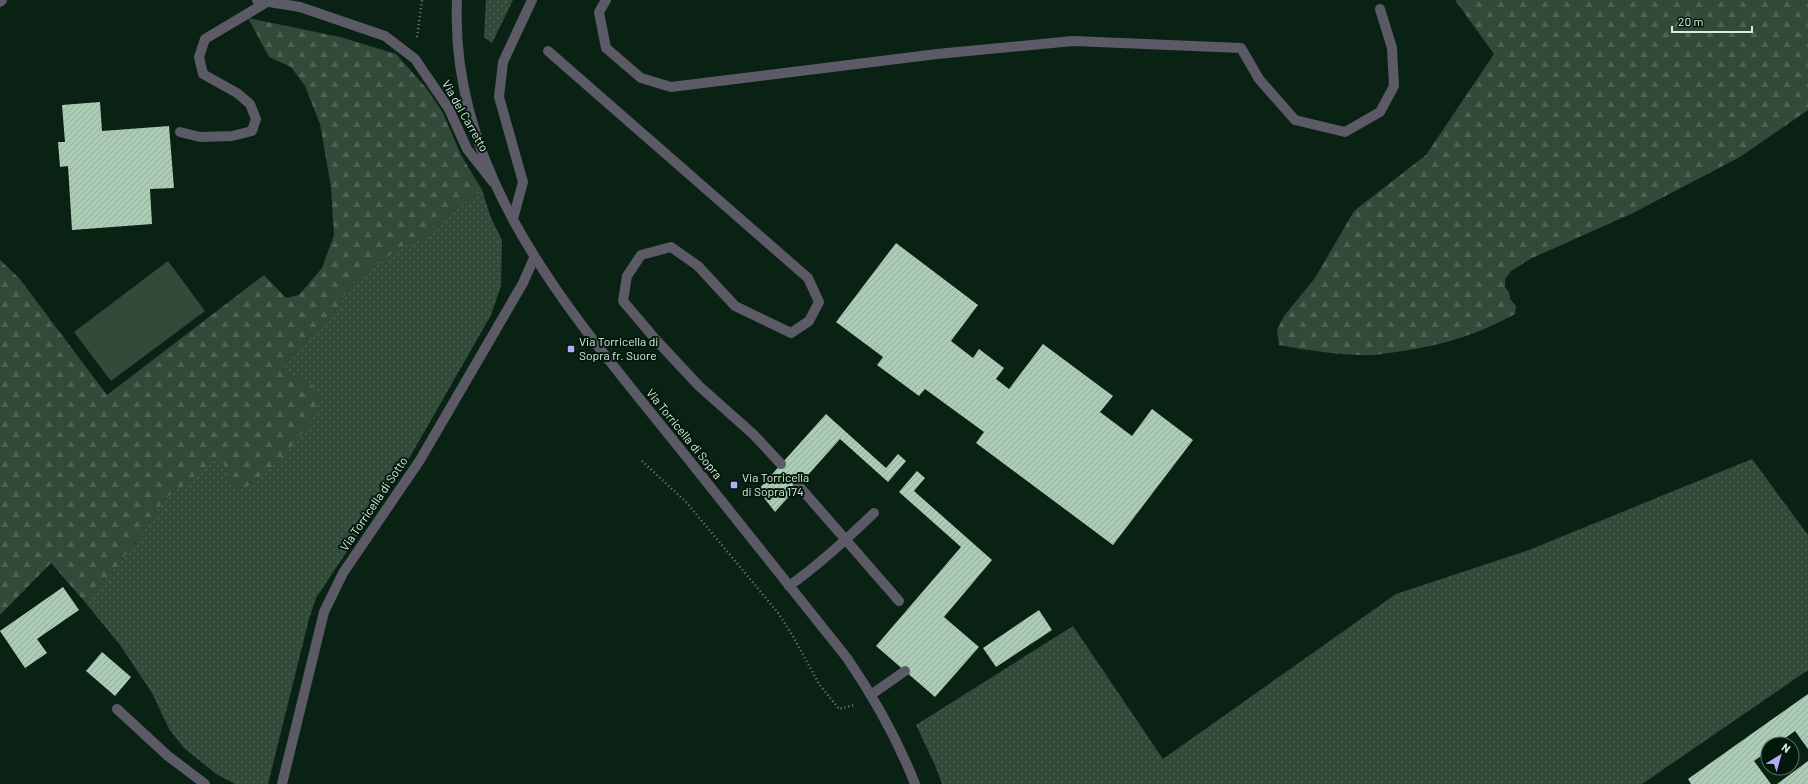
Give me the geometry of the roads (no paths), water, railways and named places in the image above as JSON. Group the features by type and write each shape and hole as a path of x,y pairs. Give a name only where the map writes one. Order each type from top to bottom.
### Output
{"street":[{"path":"458,0 458,49 461,79 477,140 497,187"},
{"path":"512,219 522,182 499,97 503,62 532,0"},
{"path":"606,0 599,12 606,48 641,78 672,87 937,54 1073,41 1241,48 1259,79 1295,120 1345,132 1380,112 1394,86 1392,48 1380,9"},
{"path":"180,132 200,137 232,136 252,131 256,119 250,104 237,93 203,74 199,57 205,39 262,1"},
{"name":"Via del Carretto","path":"262,1 300,7 385,36 415,59 449,109 467,149 497,187"},
{"path":"548,52 808,278 819,302 809,321 791,333 735,306 698,266 671,247 641,255 627,276 623,301 656,341 699,386 753,434 781,464"},
{"name":"Via Torricella di Sopra","path":"497,187 512,219 534,258 606,357 847,658 872,694 891,728 915,784"},
{"name":"Via Torricella di Sotto","path":"282,784 324,612 343,573 420,460 523,283 534,258"},
{"path":"798,485 899,601"},
{"path":"789,586 816,567 874,513"},
{"path":"872,694 905,671"},
{"path":"118,709 168,756 205,784"}],"place":[{"name":"Via Torricella di Sopra fr. Suore","path":"571,349"},
{"name":"Via Torricella di Sopra 174","path":"734,485"}]}
